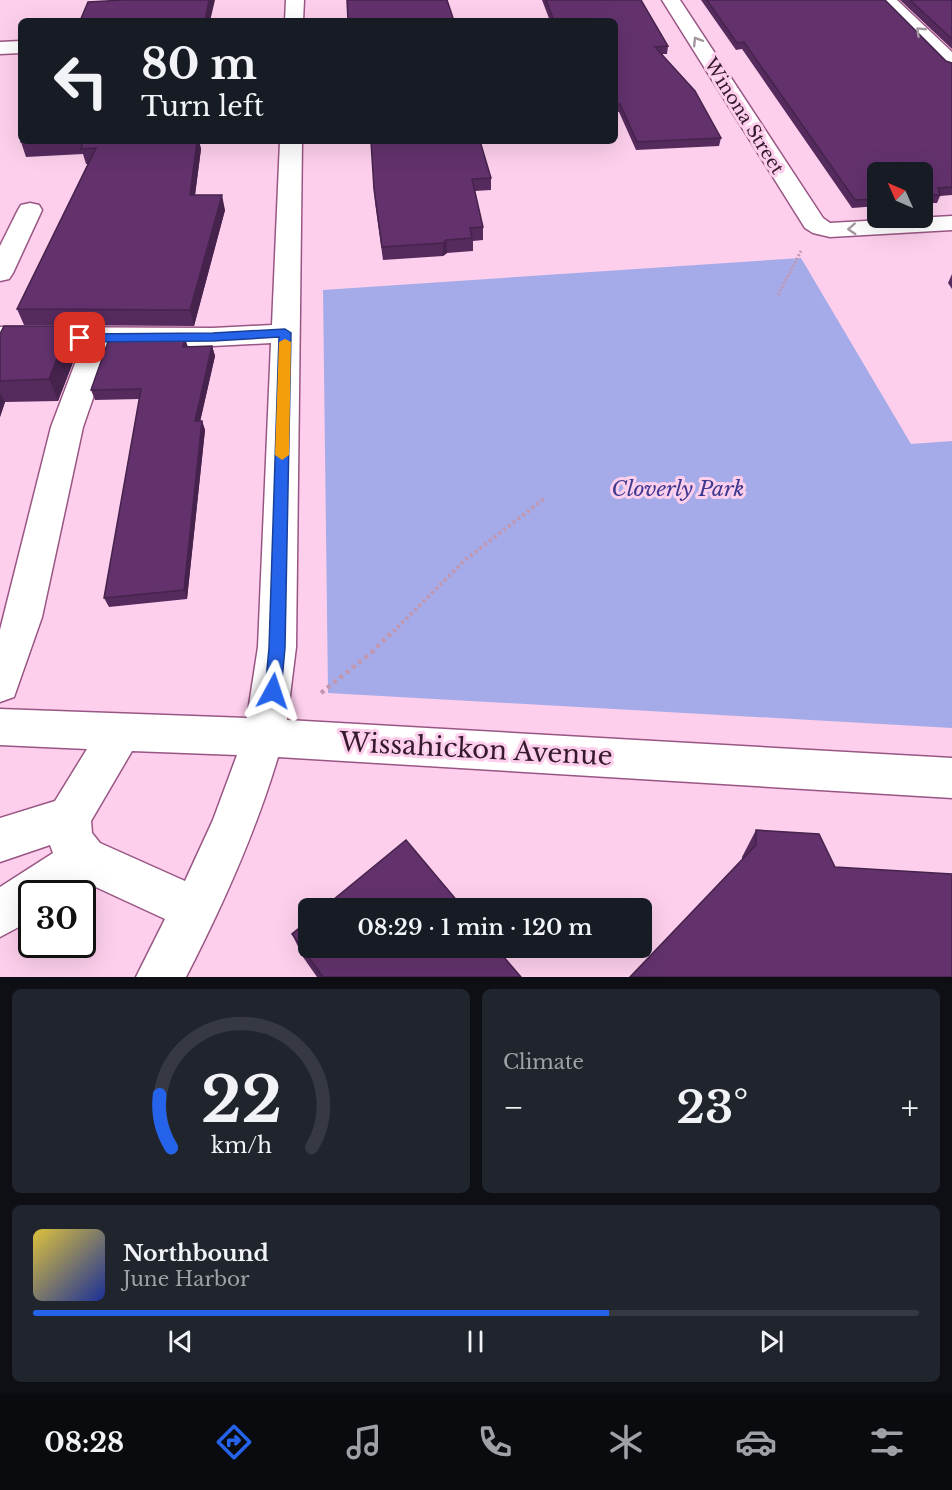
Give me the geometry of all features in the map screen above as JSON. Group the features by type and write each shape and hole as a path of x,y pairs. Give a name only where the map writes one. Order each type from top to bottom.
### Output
{"street":[{"path":"294,18 295,0"},
{"name":"Winona Street","path":"671,0 807,214 822,228 842,230 952,223"},
{"path":"887,0 952,63"},
{"path":"0,48 18,47"},
{"path":"160,977 196,909 225,844 263,737 273,691 277,648 291,144"},
{"path":"0,273 30,210"},
{"path":"0,336 213,337 285,333"},
{"path":"0,685 23,616 67,427 99,338"},
{"name":"Wissahickon Avenue","path":"0,727 263,737 952,778"},
{"path":"121,732 69,816 70,841 84,860 196,909"},
{"path":"0,840 69,816"},
{"path":"0,914 84,860"}],"path":[{"path":"778,295 799,253 804,249"},
{"path":"321,693 372,652 465,560 545,498"}],"green space":[{"name":"Cloverly Park","path":"801,258 911,444 952,441 952,728 328,693 323,290"}],"building":[{"path":"209,0 206,18 81,18 88,2"},
{"path":"347,0 447,0 453,18 348,18"},
{"path":"546,0 641,0 668,46 655,47 695,91 721,138 637,142 618,104 618,18 553,18"},
{"path":"707,0 885,0 946,61 952,63 952,187 938,188 940,195 933,195 933,162 867,162 867,199 855,200 744,42 737,43"},
{"path":"910,0 952,0 952,39"},
{"path":"82,144 197,144 190,195 222,195 190,310 17,309 96,148 81,149"},
{"path":"371,144 481,144 491,178 472,179 483,227 470,228 472,238 446,240 443,243 382,247 374,189"},
{"path":"4,326 70,326 49,379 0,381 0,334"},
{"path":"109,339 185,339 183,347 212,346 195,421 202,421 184,590 104,598 141,389 91,390"},
{"path":"756,830 819,834 835,867 952,874 952,977 630,977 648,958 652,958 652,954 756,845"},
{"path":"406,840 455,898 335,898"},
{"path":"298,929 298,942 292,934"},
{"path":"309,958 505,958 521,977 323,977"}],"slow traffic":[{"path":"282,455 285,342"}],"route":[{"path":"80,338 213,337 285,333 277,648 273,691"}]}
